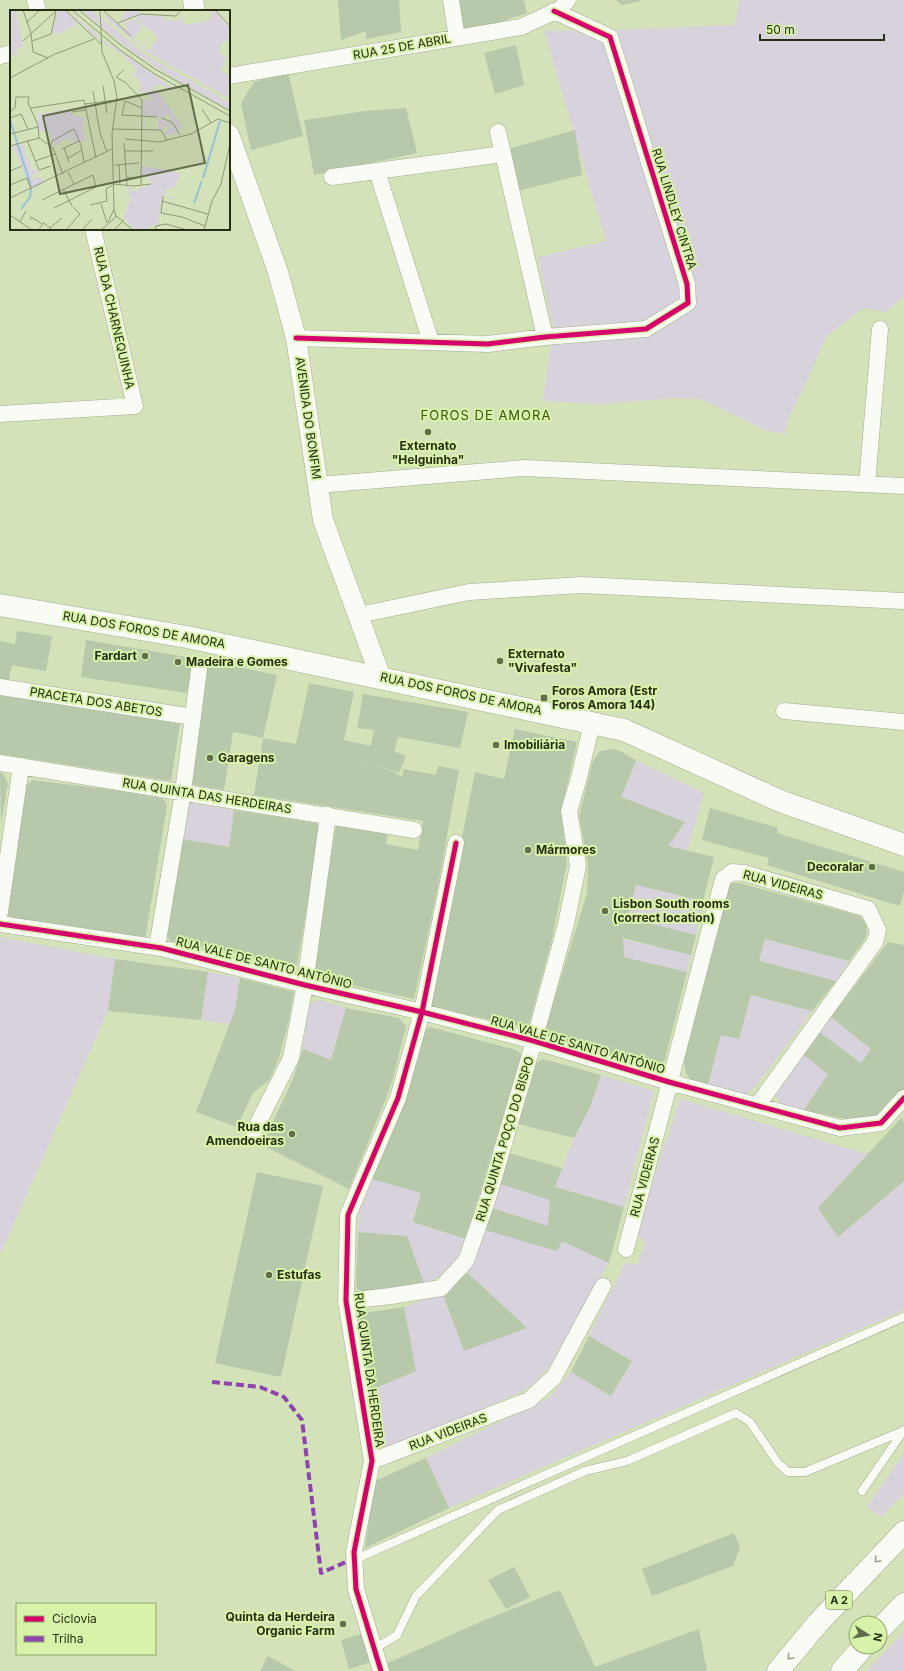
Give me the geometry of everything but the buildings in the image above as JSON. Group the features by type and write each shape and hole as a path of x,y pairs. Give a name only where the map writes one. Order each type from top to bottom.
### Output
{"main road":[{"name":"RUA DOS FOROS DE AMORA","path":"0,605 187,637 624,730 780,801 904,845"},
{"name":"A 2","path":"778,1671 818,1623 904,1532"},
{"path":"888,1621 904,1604"},
{"path":"842,1671 856,1655"}],"street":[{"path":"35,0 38,10"},
{"path":"193,0 195,10"},
{"path":"452,0 457,38"},
{"name":"RUA 25 DE ABRIL","path":"230,76 521,27 560,9 568,0"},
{"name":"RUA LINDLEY CINTRA","path":"545,337 646,329 688,303 687,284 610,37 554,12"},
{"path":"0,56 10,53"},
{"path":"296,338 488,344 545,337 498,132"},
{"name":"AVENIDA DO BONFIM","path":"230,140 278,272 296,338 323,520 381,678"},
{"path":"332,177 503,154"},
{"path":"377,171 430,342"},
{"name":"RUA DA CHARNEQUINHA","path":"0,414 135,406 93,230"},
{"path":"867,484 880,329"},
{"path":"318,485 524,468 904,486"},
{"path":"359,615 468,592 582,585 904,601"},
{"path":"157,947 182,792 199,670"},
{"name":"PRACETA DOS ABETOS","path":"0,687 193,717"},
{"path":"784,711 904,722"},
{"name":"RUA QUINTA POÇO DO BISPO","path":"346,1301 441,1288 466,1261 488,1198 534,1041 566,924 578,866 569,811 579,778 592,723"},
{"name":"RUA QUINTA DAS HERDEIRAS","path":"0,763 414,830"},
{"path":"0,912 21,766"},
{"path":"254,1131 291,1058 305,985 328,815"},
{"name":"RUA QUINTA DA HERDEIRA","path":"381,1671 356,1589 354,1552 372,1461 346,1301 348,1215 398,1098 422,1012 456,843"},
{"name":"RUA VIDEIRAS","path":"626,1250 722,879 732,872 744,874 868,909 878,930 875,942 757,1106"},
{"name":"RUA VALE DE SANTO ANTÓNIO","path":"0,924 157,947 534,1041 670,1082 840,1128 881,1124 904,1098"},
{"name":"RUA VIDEIRAS","path":"372,1461 529,1400 554,1377 603,1286"}],"lane":[{"path":"354,1560 904,1317"},
{"path":"374,1649 397,1635 416,1596 498,1510 584,1471 627,1461 736,1413 750,1422 778,1463 788,1472 805,1472 904,1430"},
{"path":"862,1492 904,1430"}],"path":[{"path":"904,921 902,930 904,930"},
{"path":"603,1286 626,1250"}],"shaded area":[{"path":"739,0 904,0 904,296 885,312 863,308 827,336 801,394 790,414 785,434 767,431 701,399 675,398 603,404 543,401 553,328 538,257 606,241 544,31 617,30 735,25"},
{"path":"636,760 704,793 687,851 668,846 685,822 621,797"},
{"path":"186,802 234,810 229,847 181,839"},
{"path":"637,885 703,901 696,935 627,918"},
{"path":"0,937 115,959 108,1011 0,1255"},
{"path":"623,939 691,955 687,972 624,957"},
{"path":"765,939 849,961 836,981 759,961"},
{"path":"208,972 240,978 235,1010 231,1024 201,1020"},
{"path":"751,995 812,1011 758,1083 747,1094 739,1095 708,1085 721,1035 739,1038"},
{"path":"319,1000 346,1008 331,1060 303,1049 308,1007 315,1001"},
{"path":"831,1017 871,1049 861,1063 819,1032"},
{"path":"803,1054 828,1074 804,1110 780,1104 775,1093"},
{"path":"601,1075 654,1091 624,1207 555,1187 574,1138 590,1107"},
{"path":"680,1099 867,1154 818,1208 838,1237 904,1181 904,1310 449,1508 426,1458 550,1397 571,1372 611,1396 632,1361 589,1336 625,1263 638,1264 645,1242 636,1233"},
{"path":"372,1179 421,1193 413,1222 466,1239 460,1255 446,1272 433,1280 424,1283 407,1236 358,1232 359,1212"},
{"path":"500,1184 550,1200 548,1226 492,1208"},
{"path":"485,1230 562,1241 609,1263 550,1366 532,1385 523,1391 392,1449 385,1448 383,1445 371,1390 416,1371 404,1307 442,1292 464,1350 527,1328 468,1273 474,1262"},
{"path":"904,1453 904,1494 881,1517 867,1507"},
{"path":"904,1632 904,1671 867,1671 882,1655 888,1655 888,1649"}],"marked path":[{"path":"212,1382 260,1387 284,1397 302,1420 321,1573 346,1562"}],"cycle path":[{"path":"296,338 488,344 545,337 646,329 688,303 687,284 610,37 554,11"},
{"path":"381,1671 356,1589 354,1552 372,1461 346,1301 348,1215 398,1098 422,1012 456,843"},
{"path":"0,924 161,948 534,1041 669,1082 840,1128 881,1123 904,1098"}],"place":[{"name":"Externato \"Helguinha\"","path":"428,432"},
{"name":"Fardart","path":"145,656"},
{"name":"Externato \"Vivafesta\"","path":"500,661"},
{"name":"Madeira e Gomes","path":"178,662"},
{"name":"Foros Amora (Estr Foros Amora 144)","path":"544,698"},
{"name":"Imobiliária","path":"496,745"},
{"name":"Garagens","path":"210,758"},
{"name":"Mármores","path":"528,850"},
{"name":"Decoralar","path":"872,867"},
{"name":"Lisbon South rooms (correct location)","path":"605,911"},
{"name":"Rua das Amendoeiras","path":"292,1134"},
{"name":"Estufas","path":"269,1275"},
{"name":"Quinta da Herdeira Organic Farm","path":"343,1624"}],"district":[{"name":"FOROS DE AMORA","path":"486,415"}]}
